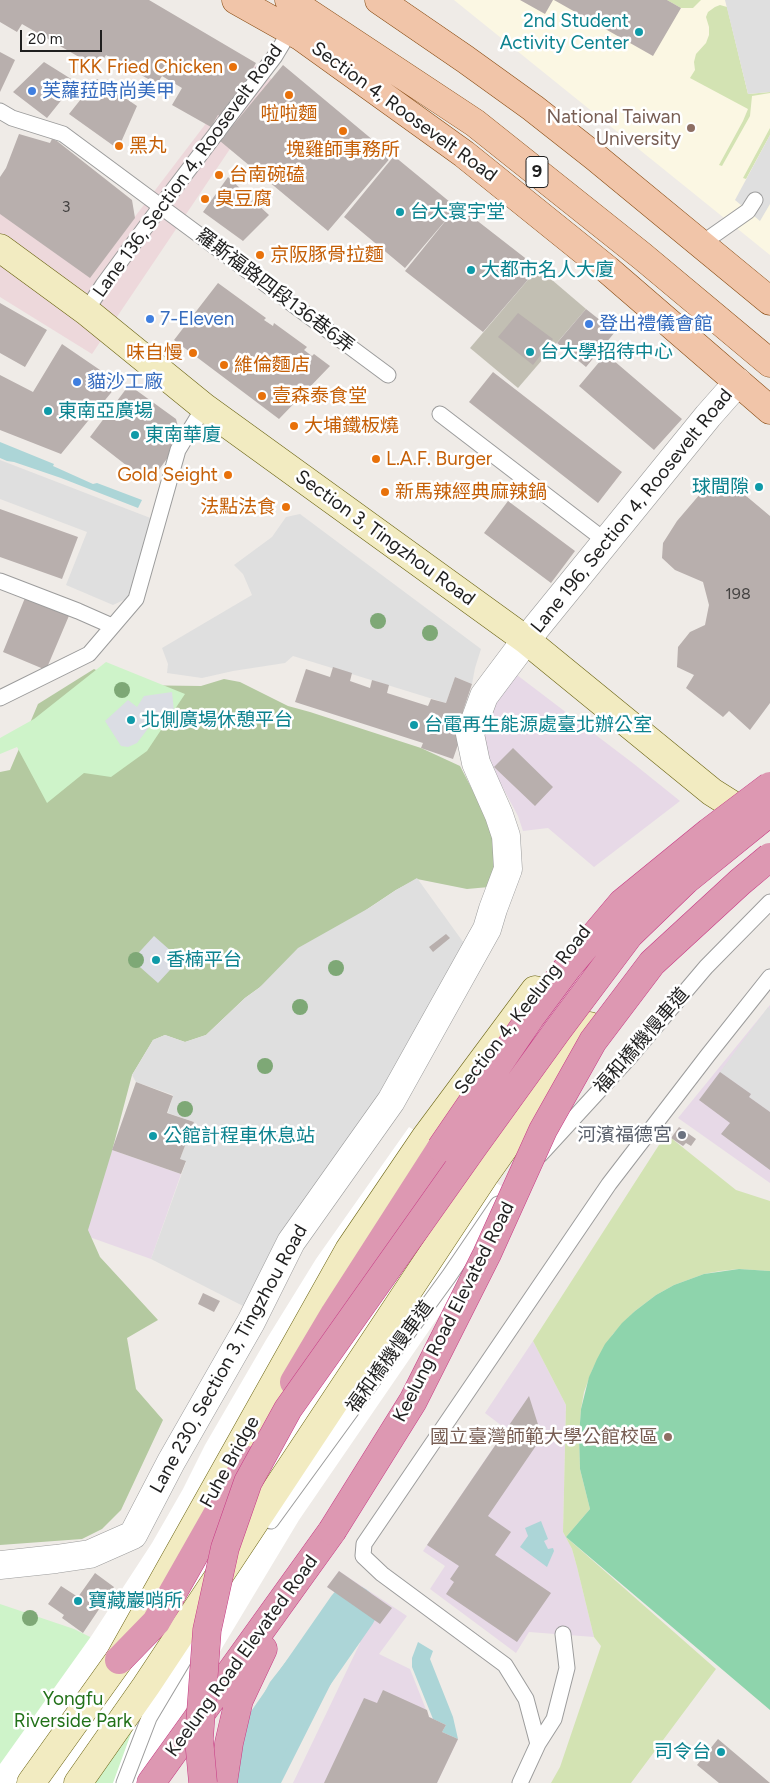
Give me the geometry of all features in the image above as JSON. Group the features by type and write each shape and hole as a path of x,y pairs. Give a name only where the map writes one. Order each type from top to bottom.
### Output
{"highway":[{"path":"119,1660 156,1622 265,1430 335,1313 441,1148 530,1018 568,967 622,903 709,832 770,786"},
{"path":"203,1783 199,1739 208,1630 225,1548 248,1482 288,1409 496,1115 629,935 686,880 770,812"},
{"name":"Keelung Road Elevated Road","path":"151,1783 332,1531 413,1401 487,1254 543,1130 593,1041 652,963 740,882 763,857"},
{"path":"223,1783 229,1743 239,1700 266,1642 302,1588 332,1531"}],"main road":[{"name":"Section 4, Roosevelt Road","path":"236,0 295,33 464,154 608,270 770,410"},
{"name":"9","path":"263,0 295,33"},
{"name":"9","path":"289,0 475,123 642,256 770,364"},
{"name":"9","path":"322,0 442,82 643,239 770,346"},
{"path":"379,0 466,59 532,108 594,156 770,301"},
{"name":"Section 3, Tingzhou Road","path":"0,248 86,311 204,407 526,640 712,792 770,828"},
{"name":"Section 4, Keelung Road","path":"425,1138 571,942 631,880 770,778"},
{"path":"78,1783 146,1686 484,1176 601,1010 673,929 763,857"},
{"name":"Fuhe Bridge","path":"31,1783 119,1660 349,1250 425,1138"}],"street":[{"name":"Lane 196, Section 4, Roosevelt Road","path":"526,640 708,416 738,382"},
{"name":"Lane 230, Section 3, Tingzhou Road","path":"0,1565 90,1554 133,1535 171,1462 251,1322 291,1242 391,1101 487,929 508,869 506,836 499,815 476,763 470,734 484,696 526,640"}],"lane":[{"name":"Lane 136, Section 4, Roosevelt Road","path":"86,311 161,206 275,56 295,33"},
{"name":"羅斯福路四段136巷6弄","path":"0,111 12,118 63,134 388,375"},
{"path":"701,244 748,211 755,200"},
{"path":"0,698 89,654 136,598 178,450 204,407"},
{"path":"440,414 607,542"},
{"path":"0,581 78,610 112,626"},
{"name":"福和橋機慢車道","path":"124,1783 149,1718 245,1557 449,1276 507,1191 629,1058 706,967 769,902"},
{"path":"538,1744 526,1699 505,1665 382,1574 363,1556 364,1544 609,1184 770,977"},
{"path":"520,1783 538,1744 554,1719 567,1668 563,1634"}],"shaded area":[{"name":"National Taiwan University","path":"454,0 770,0 770,255"},
{"path":"725,0 770,0 770,92 748,94"},
{"path":"252,63 275,82 92,354 0,297 0,190 108,252"},
{"path":"770,135 770,204 760,221 735,200"},
{"path":"538,268 586,309 518,388 470,348"},
{"path":"0,460 153,519 128,598 113,605 66,585 87,532 0,499"},
{"path":"300,514 481,649 472,684 455,677 446,703 293,656 285,663 202,678 167,673 168,664 162,648 252,595 243,574 234,565 272,537 286,517"},
{"path":"517,675 680,801 594,867 548,828 523,831 518,816 497,777 484,747 482,735 492,702"},
{"name":"北側廣場休憩平台","path":"172,692 174,711 156,718 137,743 128,747 121,746 105,721 128,700 137,707 144,696"},
{"path":"417,878 466,946 393,1074 277,1240 243,1306 151,1259 186,1162 180,1159 194,1122 168,1113 173,1095 136,1082 132,1075 153,1040 165,1035 185,1042 206,1035 245,998 259,988 298,948 369,908"},
{"name":"香楠平台","path":"154,936 180,959 158,983 132,960"},
{"path":"770,1005 770,1183 678,1118"},
{"path":"768,1007 770,1009 770,1112 749,1097 751,1094 720,1072"},
{"path":"112,1150 181,1174 151,1259 81,1234"},
{"path":"533,1341 566,1405 563,1532 572,1549 594,1637 529,1632 516,1653 430,1589 445,1566 423,1551 506,1429 485,1413"},
{"path":"339,1571 407,1616 379,1654 410,1669 429,1717 446,1725 442,1732 458,1739 437,1783 293,1783 360,1643 357,1640 372,1619 327,1587"}],"green space":[{"path":"667,0 701,0 693,8 681,8"},
{"path":"720,5 727,7 748,94 770,92 752,96 750,116 722,166 719,165 748,109 690,78 695,70 696,54 706,43 709,35 706,17 708,12"},
{"path":"770,128 770,135 746,179 743,178"},
{"path":"106,662 185,694 147,751 111,777 84,773 47,803 17,747 0,754 0,738 34,719"},
{"path":"94,669 125,685 201,686 224,679 240,682 288,706 421,748 460,766 496,835 497,856 489,887 467,889 417,879 369,908 245,998 206,1035 185,1042 165,1035 153,1040 132,1075 112,1151 88,1230 100,1257 158,1320 127,1338 136,1389 163,1420 121,1510 102,1529 82,1539 0,1545 0,772 10,770 38,704"},
{"path":"666,1134 736,1190 770,1201 770,1271 739,1269 720,1271 704,1274 674,1285 656,1295 635,1311 613,1334 593,1368 584,1392 581,1409 579,1436 580,1469 590,1509 566,1537 716,1669 631,1783 551,1783 560,1767 601,1646 594,1637 572,1549 563,1532 566,1405 533,1341"},
{"path":"739,1269 770,1271 770,1710 566,1537 590,1509 580,1469 579,1436 581,1409 589,1377 605,1344 622,1323 656,1295 674,1285 704,1274"},
{"name":"Yongfu Riverside Park","path":"0,1604 74,1629 185,1684 136,1783 0,1783"}],"water":[{"path":"0,442 54,464 53,466 93,484 97,483 142,500 138,508 61,478 7,461 0,458"},
{"path":"541,1521 548,1539 544,1541 548,1549 553,1548 554,1551 547,1567 520,1547 528,1536 525,1528"},
{"path":"332,1603 363,1624 355,1636 281,1783 217,1783 270,1682"},
{"path":"418,1642 433,1651 430,1659 453,1717 458,1739 442,1732 446,1725 433,1719 412,1667 412,1658"}],"pier":[{"path":"409,1127 520,1198 299,1520 189,1703 159,1758 153,1783 113,1783 133,1728 92,1783 0,1783 0,1764 92,1635 152,1543 183,1489 205,1445 316,1259"}],"building":[{"path":"0,0 149,0 256,63 224,118 218,115 211,127 172,105 182,88 162,76 157,84 106,55 98,68 22,24 17,32 0,22"},
{"name":"2nd Student Activity Center","path":"520,0 553,0 545,14"},
{"name":"2nd Student Activity Center","path":"554,0 667,0 681,8 653,56"},
{"path":"0,52 15,60 0,92"},
{"path":"44,62 76,82 47,118 13,92"},
{"path":"283,65 392,156 328,231 220,141"},
{"path":"97,79 137,106 118,149 69,114"},
{"path":"19,134 50,143 52,139 57,141 132,200 135,218 90,278 0,214 0,177 6,168"},
{"path":"394,156 456,207 457,205 538,268 483,332 405,271 451,214 405,268 344,217"},
{"path":"228,177 269,215 243,241 203,212"},
{"path":"218,283 266,318 264,320 273,326 274,323 307,347 304,350 312,356 314,354 330,366 279,419 174,340"},
{"path":"0,303 47,330 25,367 0,353"},
{"path":"586,309 615,332 586,367 557,343"},
{"name":"台大學招待中心","path":"518,313 553,339 533,365 498,337"},
{"name":"東南亞廣場","path":"62,344 119,383 61,454 0,430 0,375 33,392"},
{"path":"606,354 682,419 654,450 579,386"},
{"path":"493,372 622,472 598,503 469,402"},
{"name":"東南華廈","path":"129,385 176,419 180,434 172,452 149,483 90,437"},
{"path":"712,480 745,495 770,516 770,703 750,730 729,711 723,717 686,688 694,675 677,667 678,647 690,632 705,625 709,605 703,582 675,570 662,558 663,543 677,521"},
{"path":"508,501 575,551 551,583 484,533"},
{"path":"0,509 78,537 62,579 0,557"},
{"path":"27,593 71,611 46,670 3,652"},
{"name":"台電再生能源處臺北辦公室","path":"333,667 352,673 350,681 370,688 372,680 389,685 387,693 428,706 431,699 446,703 455,677 472,684 463,711 460,739 453,759 421,748 423,743 295,702 306,669 330,677"},
{"path":"513,748 553,787 535,806 494,767"},
{"path":"446,934 450,938 433,952 429,947"},
{"path":"720,1072 751,1094 749,1097 770,1112 770,1170 721,1134 730,1123 699,1100"},
{"name":"公館計程車休息站","path":"136,1082 173,1096 167,1113 194,1122 180,1159 186,1161 181,1174 112,1150"},
{"name":"河濱福德宮","path":"679,1127 696,1139 691,1146 686,1143 683,1146 671,1138"},
{"path":"203,1293 220,1301 214,1312 198,1304"},
{"path":"529,1396 542,1437 488,1516 511,1532 495,1555 551,1593 517,1642 446,1594 454,1582 450,1579 459,1566 427,1545"},
{"path":"339,1571 392,1608 380,1624 327,1587"},
{"name":"寶藏巖哨所","path":"95,1573 114,1587 83,1633 62,1618 64,1615 48,1604 61,1586 78,1597"},
{"path":"383,1690 427,1710 429,1717 446,1725 442,1732 458,1739 437,1783 324,1783 364,1698 377,1703"},
{"name":"司令台","path":"718,1739 770,1783 719,1783 697,1765"}],"waterway":[{"path":"246,1783 265,1735 352,1610"}],"place":[{"name":"2nd Student Activity Center","path":"639,32"},
{"name":"TKK Fried Chicken","path":"233,67"},
{"name":"芙蘿菈時尚美甲","path":"32,91"},
{"name":"啦啦麵","path":"289,95"},
{"name":"National Taiwan University","path":"691,128"},
{"name":"塊雞師事務所","path":"343,131"},
{"name":"黑丸","path":"119,146"},
{"name":"台南碗磕","path":"219,175"},
{"name":"臭豆腐","path":"205,199"},
{"name":"台大寰宇堂","path":"400,212"},
{"name":"京阪豚骨拉麵","path":"260,255"},
{"name":"大都市名人大廈","path":"471,270"},
{"name":"7-Eleven","path":"150,319"},
{"name":"登出禮儀會館","path":"589,324"},
{"name":"台大學招待中心","path":"530,352"},
{"name":"味自慢","path":"193,353"},
{"name":"維倫麵店","path":"224,365"},
{"name":"貓沙工廠","path":"77,382"},
{"name":"壹森泰食堂","path":"262,396"},
{"name":"東南亞廣場","path":"48,411"},
{"name":"大埔鐵板燒","path":"294,426"},
{"name":"東南華廈","path":"135,435"},
{"name":"L.A.F. Burger","path":"376,459"},
{"name":"Gold Seight","path":"228,475"},
{"name":"球間隙","path":"759,487"},
{"name":"新馬辣經典麻辣鍋","path":"385,492"},
{"name":"法點法食","path":"286,507"},
{"name":"北側廣場休憩平台","path":"131,720"},
{"name":"台電再生能源處臺北辦公室","path":"414,725"},
{"name":"香楠平台","path":"156,960"},
{"name":"河濱福德宮","path":"682,1135"},
{"name":"公館計程車休息站","path":"153,1136"},
{"name":"國立臺灣師範大學公館校區","path":"668,1437"},
{"name":"寶藏巖哨所","path":"78,1601"},
{"name":"司令台","path":"721,1752"}]}
